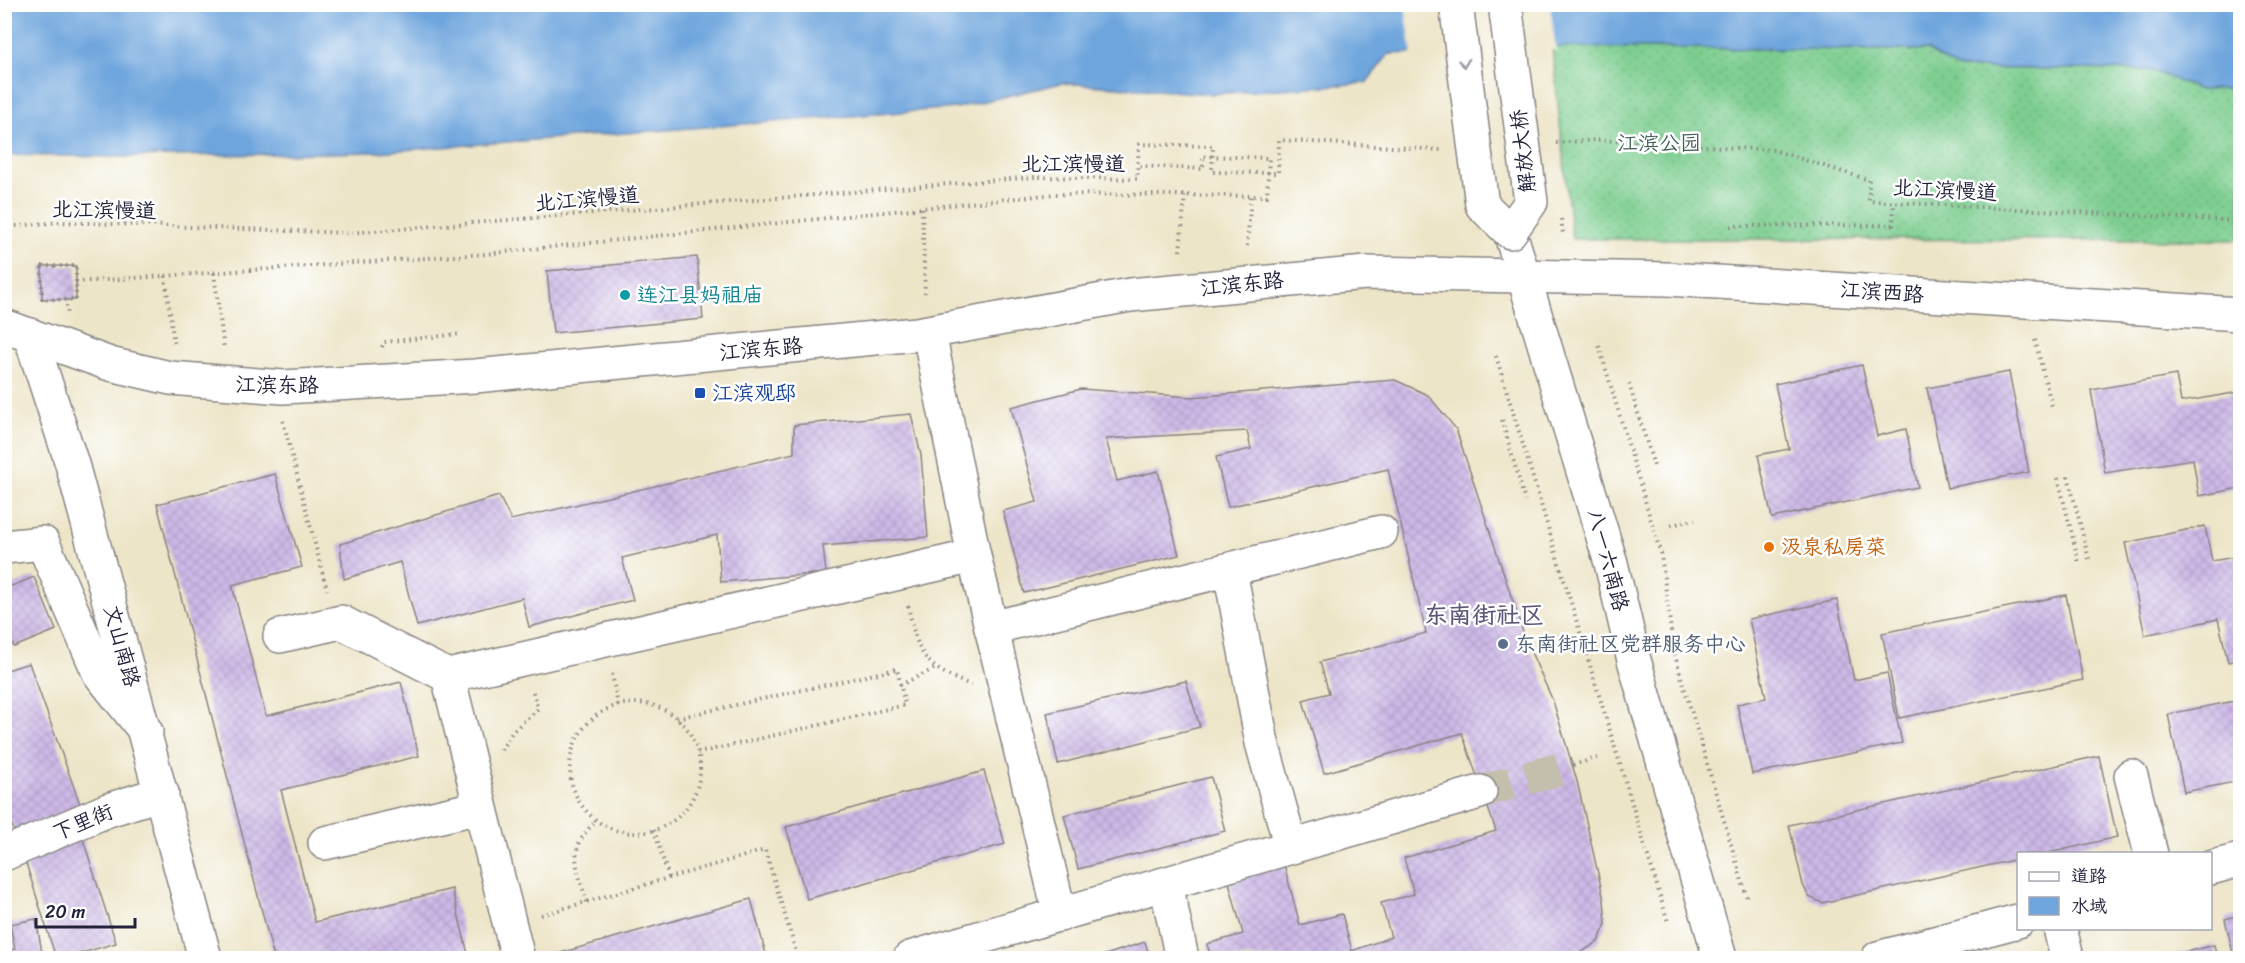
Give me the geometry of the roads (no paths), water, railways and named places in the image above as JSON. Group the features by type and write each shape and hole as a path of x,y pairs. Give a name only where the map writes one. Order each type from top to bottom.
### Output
{"main road":[{"name":"解放大桥","path":"1456,4 1482,205 1510,232 1531,202 1505,4"},
{"name":"八一六南路","path":"1510,232 1611,563 1634,660 1720,958"},
{"name":"江滨东路","path":"17,331 110,364 170,378 283,387 475,376 928,333 1130,295 1240,283 1366,273 1523,274"},
{"name":"江滨西路","path":"1523,274 1667,279 2241,314"},
{"name":"文山南路","path":"17,331 72,464 147,734 205,958"},
{"path":"928,333 974,556 1060,915"},
{"path":"992,628 1381,532"},
{"path":"4,547 43,543 99,672 147,734"},
{"path":"279,636 341,622 448,676 974,556"},
{"path":"1230,570 1262,743 1291,847"},
{"path":"448,676 480,807 518,915 518,958"},
{"path":"2131,776 2150,852"},
{"path":"910,958 1480,792"},
{"name":"下里街","path":"4,854 108,810 162,793"},
{"path":"325,843 480,807"},
{"path":"2212,868 2241,860"},
{"path":"1166,884 1182,958"},
{"path":"1878,958 2017,922"},
{"path":"2060,930 2067,958"}],"water":[{"path":"5,5 2240,5 2240,88 2200,90 2151,70 1957,68 1927,50 1552,47 1389,54 1366,83 1210,94 1062,83 956,108 377,152 122,157 5,155"}],"tunnel":[{"path":"1480,792 1573,765"}],"place":[{"name":"连江县妈祖庙","path":"625,295"},
{"name":"江滨观邸","path":"700,393"},
{"name":"汲泉私房菜","path":"1769,547"},
{"name":"东南街社区党群服务中心","path":"1503,644"}],"district":[{"name":"东南街社区","path":"1484,615"}],"park label":[{"name":"江滨公园","path":"1659,143"}]}
